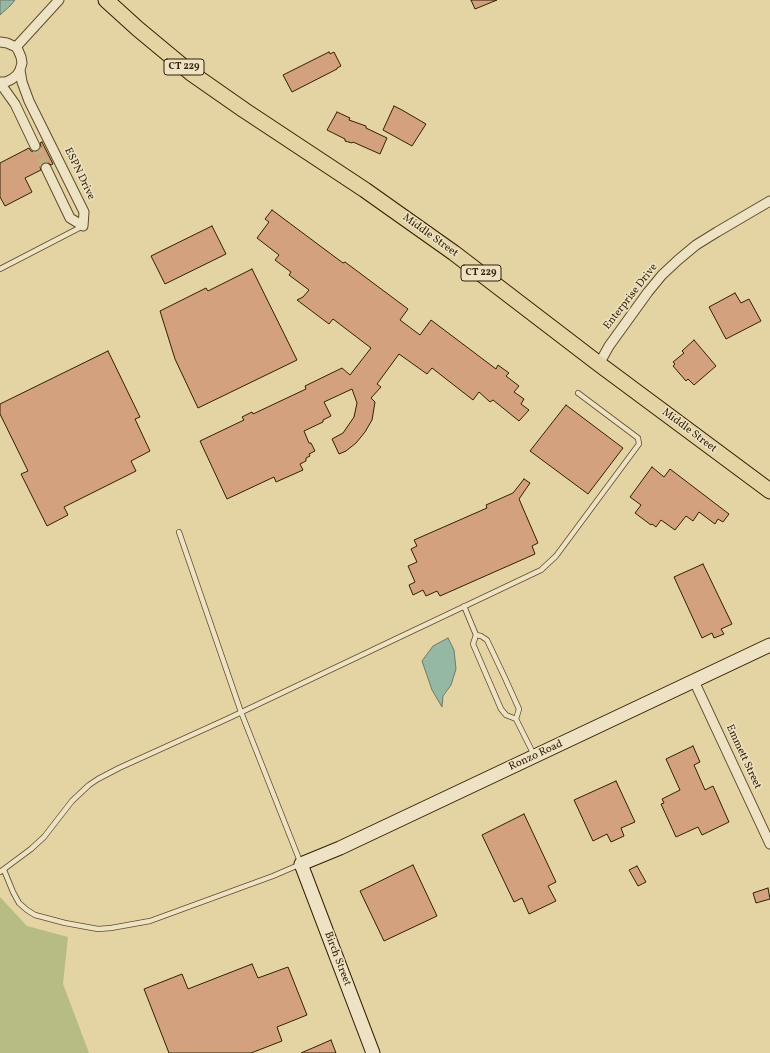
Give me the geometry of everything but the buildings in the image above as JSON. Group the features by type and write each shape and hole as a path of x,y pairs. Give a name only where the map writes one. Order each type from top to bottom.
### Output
{"main road":[{"name":"Middle Street","path":"106,0 191,73 431,236 599,364 770,491"},
{"name":"Ronzo Road","path":"301,864 329,853 770,646"},
{"name":"Birch Street","path":"301,864 373,1053"}],"street":[{"path":"0,42 7,42 16,47 60,0"},
{"name":"ESPN Drive","path":"16,47 21,56 22,63 20,70 22,82 29,101 84,212 83,226"},
{"path":"0,82 6,82 17,76 20,70"},
{"path":"0,82 15,104 35,146"},
{"path":"46,168 70,218 83,226"},
{"name":"Enterprise Drive","path":"599,364 608,346 662,275 696,245 770,201"},
{"name":"Emmett Street","path":"694,682 770,844"}],"lane":[{"path":"0,269 83,226"},
{"path":"179,532 241,712 301,864 273,876 150,921 98,929 35,915 19,903 2,871 32,849 44,837 72,801 89,785 119,768 241,712 541,570 556,556 639,444 638,438 578,393"},
{"path":"464,606 476,635 473,644 501,709 506,715 516,719 535,756"},
{"path":"476,635 487,640 519,709 516,719"}],"green space":[{"path":"0,897 27,926 68,937 63,984 89,1053 0,1053"}],"shaded area":[{"path":"0,0 15,0 0,15"},
{"path":"448,638 454,650 456,669 451,685 443,696 442,707 432,690 422,661 433,646"}],"tunnel":[{"path":"35,146 46,168"}]}
